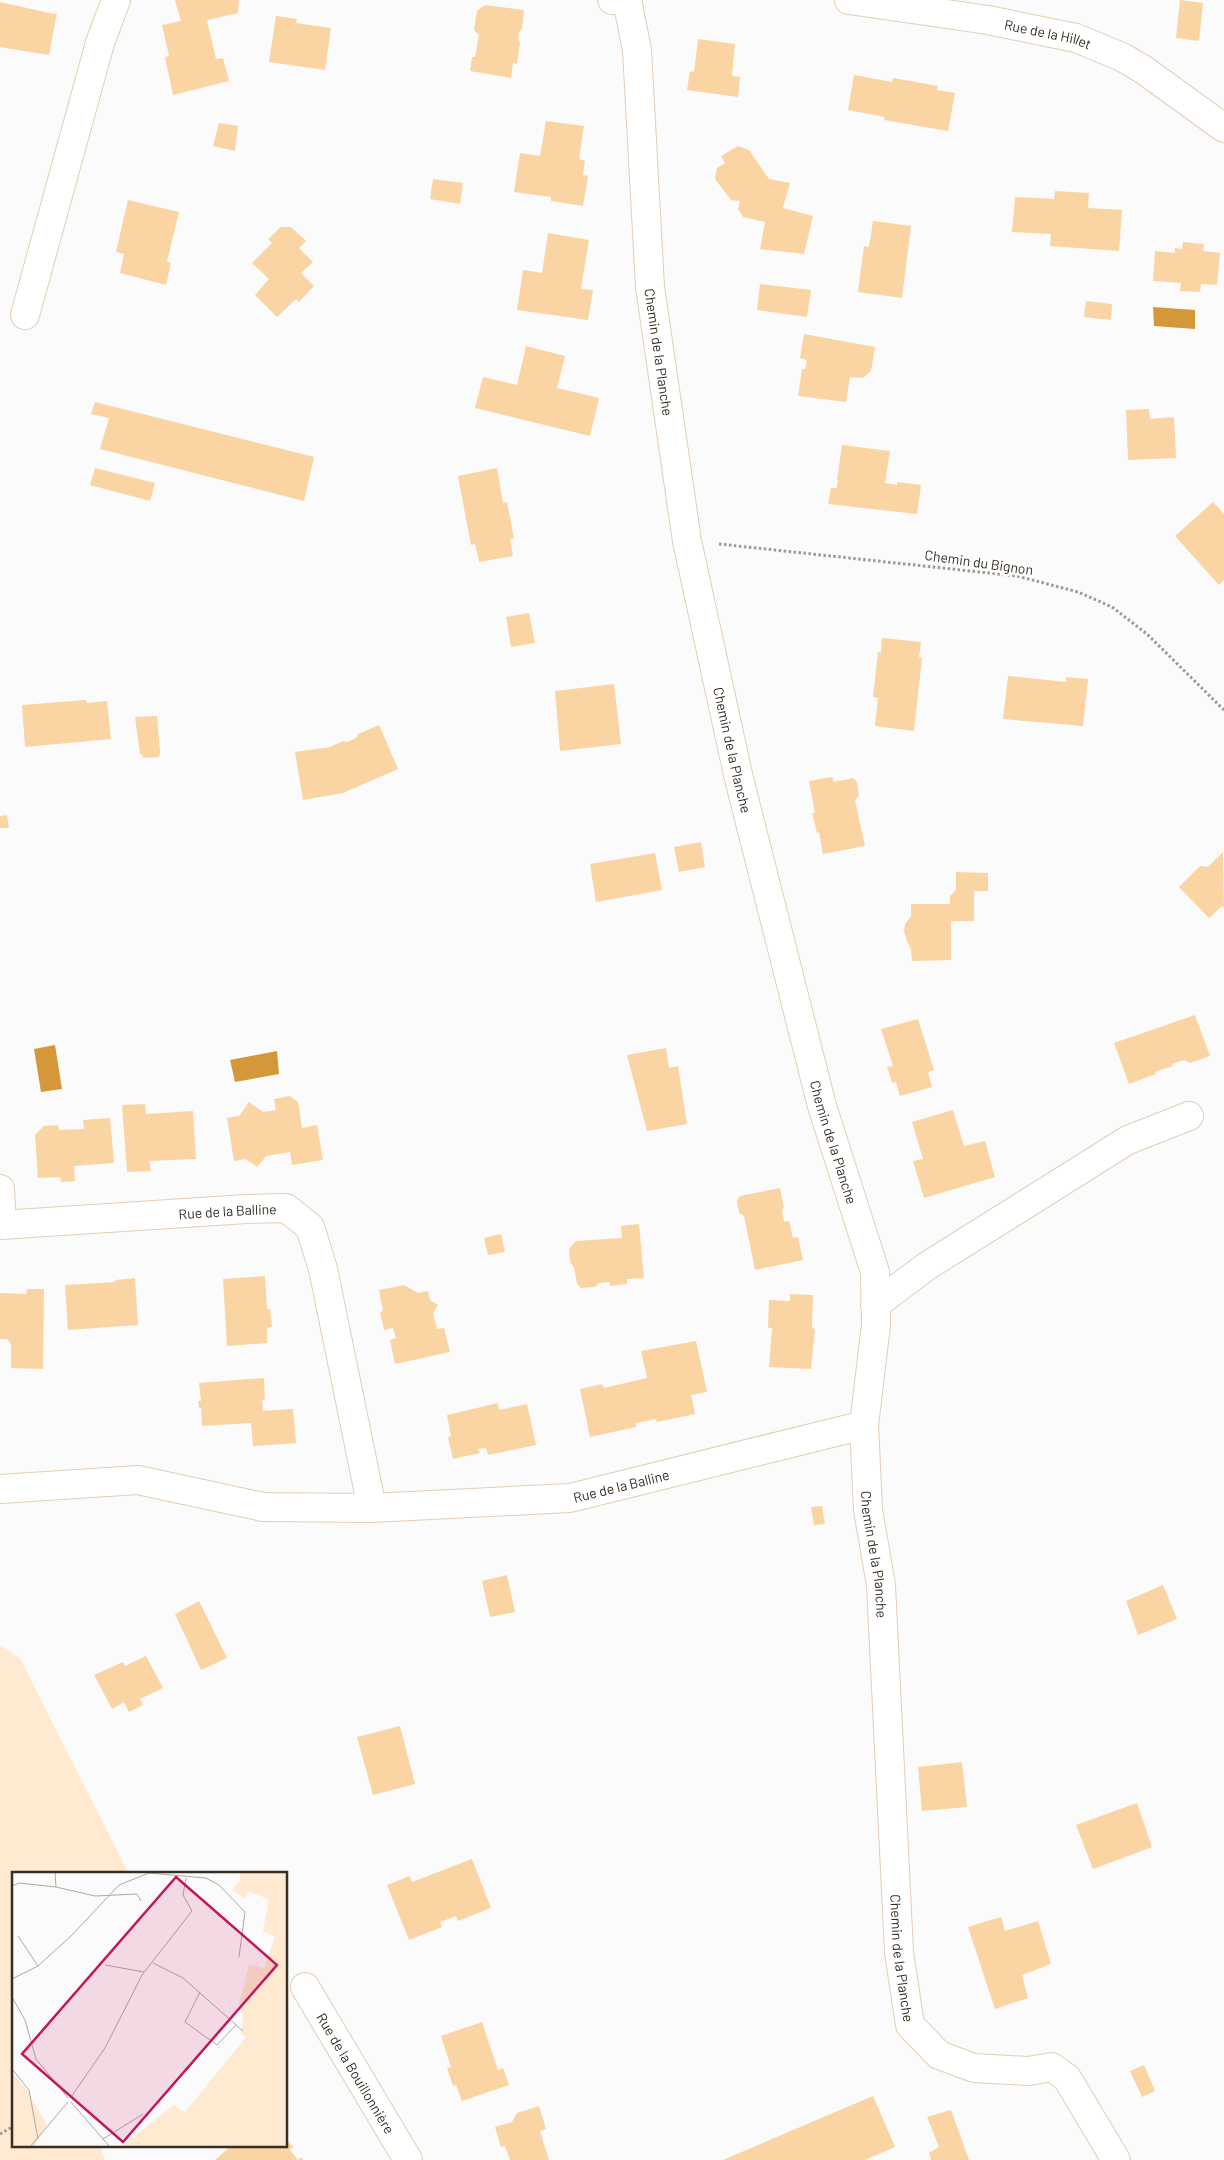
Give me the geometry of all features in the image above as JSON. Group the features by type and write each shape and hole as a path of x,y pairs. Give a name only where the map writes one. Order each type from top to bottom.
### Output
{"street":[{"path":"25,315 100,43 116,0"},
{"path":"612,0 628,0"},
{"name":"Chemin de la Planche","path":"628,0 637,50 650,287 687,541 739,779 820,1096 874,1272 876,1325 864,1425 868,1510 881,1585 899,1952 910,2025 939,2055 974,2068 1028,2071 1052,2067 1060,2072 1067,2078 1116,2160"},
{"name":"Rue de la Hillet","path":"849,0 988,20 1076,38 1115,53 1144,70 1224,128"},
{"path":"875,1305 927,1266 1128,1140 1189,1116"},
{"path":"0,1190 1,1225"},
{"name":"Rue de la Balline","path":"1,1225 286,1208 310,1227 323,1269 372,1508"},
{"name":"Rue de la Balline","path":"0,1489 138,1480 263,1507 372,1508 570,1498 864,1425"},
{"name":"Rue de la Bouillonnière","path":"305,1987 408,2160"}],"path":[{"name":"Chemin du Bignon","path":"687,541 1017,576 1078,592 1112,607 1147,634 1224,710"},
{"path":"0,2134 12,2127"}],"shaded area":[{"path":"1153,307 1195,310 1195,329 1154,326"},
{"path":"55,1045 62,1089 41,1092 34,1049"},
{"path":"277,1051 279,1074 235,1082 230,1060"},
{"path":"0,1645 20,1658 128,1872 12,1872 12,2148 101,2148 105,2160 0,2160"}],"building":[{"path":"175,0 239,0 238,13 207,20 216,59 223,58 229,81 173,95 165,57 169,56 162,25 181,21"},
{"path":"1180,0 1203,3 1199,41 1176,38"},
{"path":"0,2 54,14 57,12 49,55 0,47"},
{"path":"485,5 524,10 522,29 519,32 518,39 520,42 517,64 513,63 511,78 470,71 479,35 474,30 477,11"},
{"path":"276,16 297,19 296,23 331,28 325,70 269,62"},
{"path":"698,39 735,44 732,76 740,77 738,97 687,90 690,71 694,72"},
{"path":"854,75 892,82 893,78 938,86 937,90 955,93 948,131 884,120 885,117 848,110"},
{"path":"546,121 584,126 579,159 585,161 583,175 588,176 583,206 551,201 551,197 514,192 520,153 540,156"},
{"path":"219,123 238,126 235,151 213,146"},
{"path":"738,146 749,150 769,179 790,183 783,208 813,216 804,254 760,249 765,222 743,217 738,209 740,201 731,200 715,179 717,168 725,163 721,156"},
{"path":"433,179 463,183 460,204 430,199"},
{"path":"1055,191 1089,193 1088,208 1122,210 1119,251 1050,246 1051,234 1012,232 1015,197 1054,199"},
{"path":"128,200 179,212 167,262 171,263 166,285 120,273 124,254 116,252"},
{"path":"873,221 911,226 902,298 858,292 864,246 869,247"},
{"path":"281,227 291,227 306,241 299,248 313,262 301,273 314,286 299,302 296,299 277,317 255,295 269,279 252,263 272,243 268,239"},
{"path":"548,233 589,240 581,289 593,290 588,320 517,310 523,270 542,273"},
{"path":"1183,242 1204,244 1203,251 1220,253 1217,285 1201,284 1200,292 1180,291 1181,283 1153,281 1155,251 1175,253 1175,248 1182,249"},
{"path":"760,284 811,290 807,317 757,310"},
{"path":"1086,301 1112,304 1111,320 1084,317"},
{"path":"804,334 875,347 871,371 863,378 850,377 846,402 798,396 802,369 805,369 807,360 800,358"},
{"path":"526,346 565,356 557,388 599,398 590,436 475,408 483,377 517,385"},
{"path":"95,402 314,457 304,501 100,449 109,418 91,414"},
{"path":"1149,409 1150,419 1174,417 1176,458 1128,460 1126,410"},
{"path":"842,445 890,451 885,483 897,485 897,482 921,485 917,514 828,504 831,488 837,488"},
{"path":"95,468 155,483 150,501 90,485"},
{"path":"497,468 503,503 507,502 514,538 510,539 513,556 479,562 475,544 471,545 458,476"},
{"path":"1213,502 1224,514 1224,580 1219,585 1175,536"},
{"path":"529,613 535,643 511,647 506,617"},
{"path":"882,638 921,642 919,657 922,658 914,731 875,726 878,698 873,697 878,652 881,653"},
{"path":"1008,676 1066,682 1066,677 1088,679 1083,726 1003,719"},
{"path":"614,684 621,744 560,751 555,691"},
{"path":"86,700 87,703 107,701 111,739 25,747 22,705"},
{"path":"157,716 159,757 143,758 142,754 140,754 135,717"},
{"path":"379,725 398,769 343,793 303,800 295,752 330,747 343,741 347,742 356,738 358,734"},
{"path":"832,777 834,782 853,778 857,782 859,796 855,800 865,846 823,854 819,832 817,833 812,813 815,813 809,781"},
{"path":"7,815 9,828 0,828 0,816"},
{"path":"701,842 705,867 679,872 674,847"},
{"path":"1223,852 1224,908 1222,906 1209,918 1179,887 1200,866 1208,867"},
{"path":"655,853 662,890 596,902 590,864"},
{"path":"956,872 988,873 988,891 974,891 974,921 951,921 951,960 912,961 911,949 904,931 905,924 911,916 911,904 950,904 950,896 956,890"},
{"path":"1195,1015 1210,1056 1190,1063 1184,1060 1172,1064 1173,1066 1155,1072 1156,1074 1129,1084 1114,1043"},
{"path":"918,1019 934,1070 928,1072 932,1087 900,1096 896,1082 892,1083 887,1067 893,1066 881,1029"},
{"path":"666,1048 669,1068 678,1066 687,1124 647,1131 627,1055"},
{"path":"290,1096 298,1102 302,1128 317,1125 323,1160 292,1165 290,1152 266,1156 257,1167 246,1159 234,1161 227,1118 239,1116 249,1102 263,1112 276,1110 274,1099"},
{"path":"145,1104 146,1114 193,1111 196,1159 149,1161 151,1171 127,1172 122,1105"},
{"path":"953,1110 964,1146 985,1141 995,1177 924,1198 913,1161 923,1159 912,1122"},
{"path":"110,1118 114,1163 74,1166 75,1181 61,1182 60,1177 38,1178 35,1135 44,1126 58,1125 59,1130 84,1129 83,1120"},
{"path":"780,1188 784,1208 782,1209 784,1222 789,1221 793,1238 798,1237 803,1260 755,1270 744,1216 739,1213 737,1201 740,1196"},
{"path":"639,1224 644,1278 627,1279 627,1284 610,1286 610,1282 599,1283 595,1287 581,1288 577,1284 574,1267 570,1262 569,1249 576,1241 622,1238 621,1226"},
{"path":"501,1234 505,1252 488,1255 484,1238"},
{"path":"265,1276 267,1309 270,1309 272,1327 267,1328 267,1343 227,1346 223,1279"},
{"path":"135,1278 138,1325 68,1330 65,1285 115,1282 115,1280"},
{"path":"404,1285 418,1293 428,1291 430,1300 438,1305 433,1313 437,1329 444,1328 450,1352 395,1364 390,1340 396,1338 393,1328 384,1330 380,1312 383,1311 379,1290"},
{"path":"27,1289 44,1289 43,1369 11,1368 11,1344 7,1339 0,1339 0,1293 26,1294"},
{"path":"790,1294 813,1295 812,1328 815,1329 811,1369 769,1367 772,1328 768,1328 769,1300 790,1301"},
{"path":"696,1341 707,1392 691,1395 695,1414 657,1422 656,1419 636,1423 636,1427 590,1437 580,1389 602,1384 604,1388 647,1378 641,1351"},
{"path":"264,1378 265,1399 262,1400 263,1411 293,1409 296,1443 253,1446 251,1423 202,1426 201,1408 199,1408 198,1401 201,1401 199,1383"},
{"path":"498,1403 499,1410 527,1404 536,1445 488,1455 486,1448 478,1449 480,1453 453,1459 448,1437 451,1436 447,1415"},
{"path":"822,1506 825,1524 814,1525 811,1507"},
{"path":"507,1575 515,1612 490,1617 482,1581"},
{"path":"1163,1585 1177,1619 1138,1635 1126,1601"},
{"path":"199,1601 227,1658 201,1670 175,1614"},
{"path":"146,1656 163,1688 140,1699 143,1705 129,1712 124,1702 112,1709 94,1675 123,1662 125,1666"},
{"path":"400,1726 415,1784 373,1795 357,1737"},
{"path":"962,1762 967,1807 922,1811 918,1767"},
{"path":"1137,1803 1152,1847 1093,1869 1076,1825"},
{"path":"472,1859 491,1908 458,1921 456,1916 440,1922 442,1927 409,1940 387,1885 410,1876 412,1882"},
{"path":"1001,1917 1005,1931 1038,1921 1051,1964 1022,1975 1028,1998 995,2009 968,1927"},
{"path":"482,2022 498,2070 503,2068 509,2085 462,2101 456,2085 453,2086 447,2068 451,2067 441,2036"},
{"path":"1144,2065 1155,2091 1142,2097 1130,2071"},
{"path":"873,2096 895,2147 865,2160 723,2160"},
{"path":"539,2106 546,2129 540,2131 549,2160 510,2160 505,2146 501,2147 495,2127 512,2122 517,2113"},
{"path":"951,2110 969,2160 931,2160 929,2153 939,2147 927,2117"},
{"path":"288,2141 293,2147 290,2150 298,2160 215,2160 229,2148 288,2148"}]}
